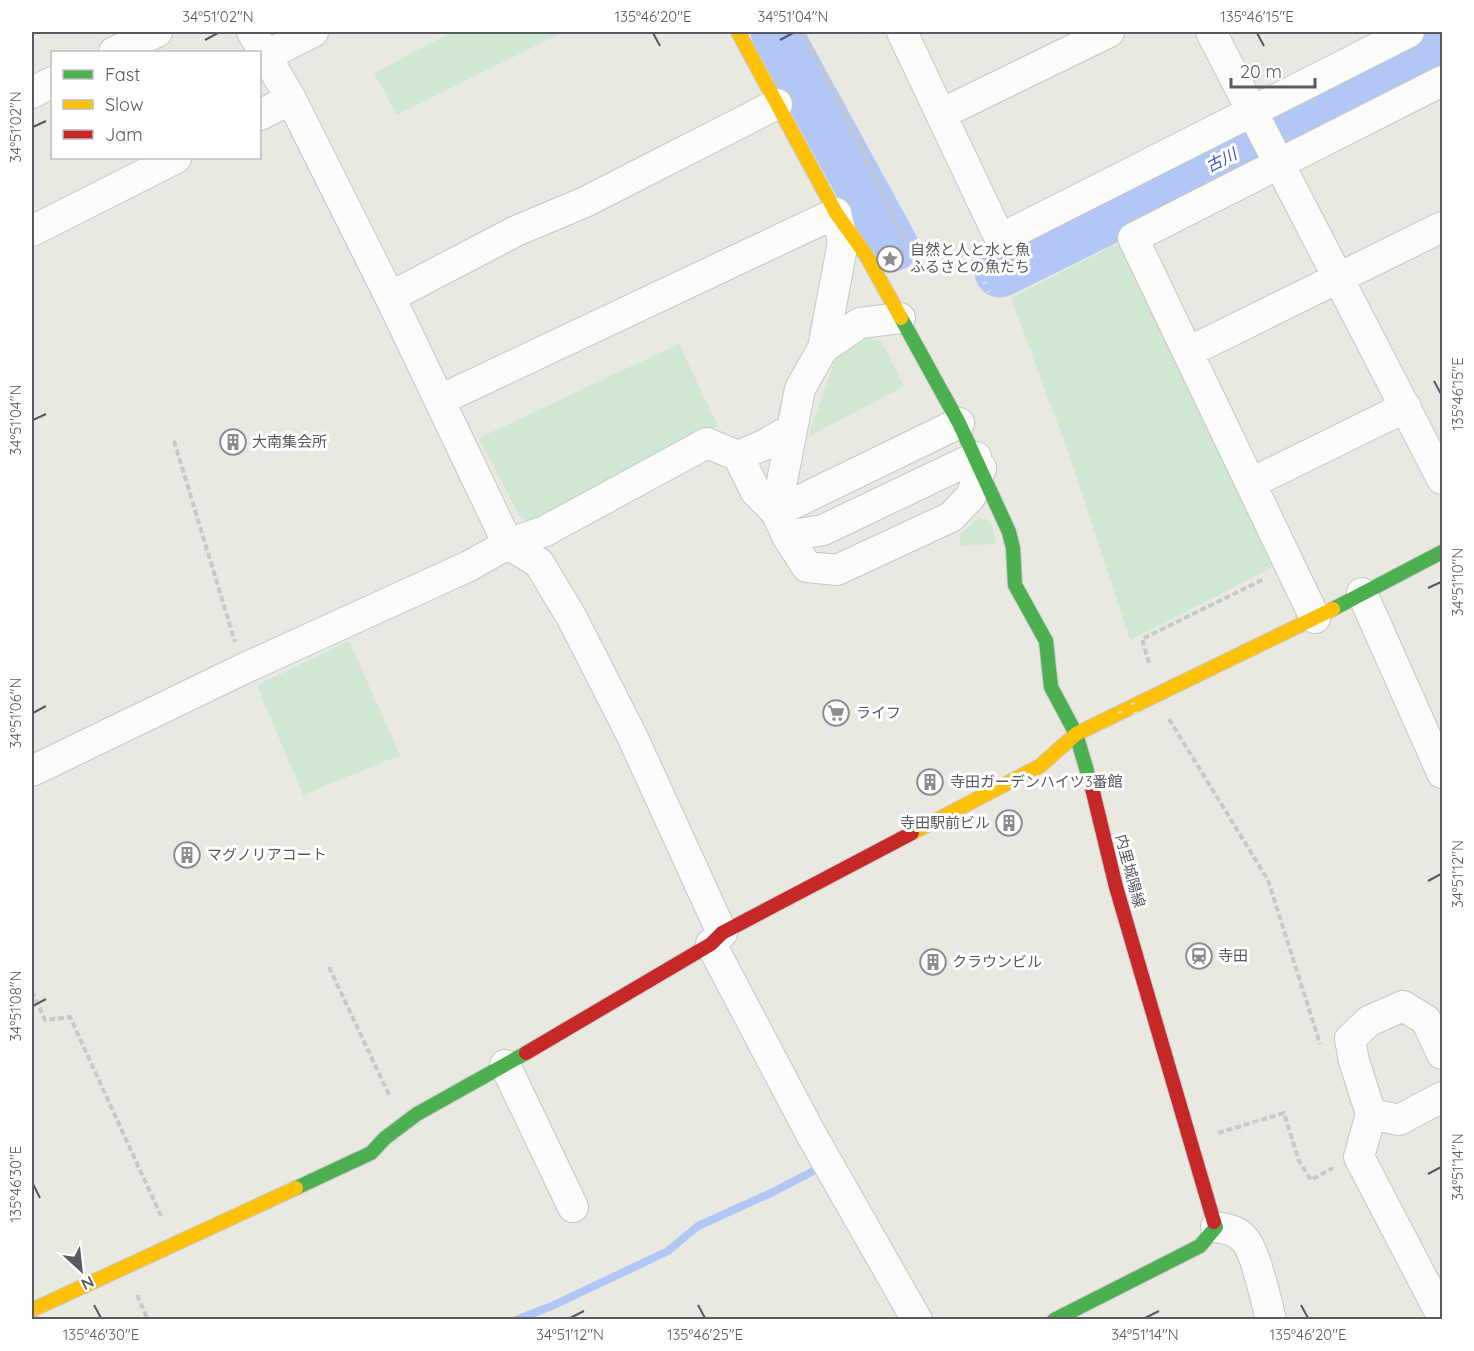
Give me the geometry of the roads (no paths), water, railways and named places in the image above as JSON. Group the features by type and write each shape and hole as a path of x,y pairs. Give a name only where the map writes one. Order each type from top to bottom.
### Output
{"street":[{"path":"116,51 157,32"},
{"path":"313,32 260,43 291,99 390,297 508,544 539,563 572,618 632,736 716,939 810,1134 917,1320"},
{"name":"内里城陽線","path":"738,32 836,213 866,255 959,423 1009,532 1013,548 1015,585 1046,641 1051,687 1076,734 1089,775 1116,886 1216,1227"},
{"path":"902,32 1000,239 1409,32"},
{"path":"940,114 1109,32"},
{"path":"1211,32 1443,480"},
{"path":"1315,618 1132,238 1443,81"},
{"path":"32,93 51,83"},
{"path":"261,114 291,99"},
{"path":"390,297 516,231 585,202 777,105"},
{"path":"32,231 174,159"},
{"path":"440,400 836,213 843,242 823,348 800,389 792,429 782,524"},
{"path":"1188,352 1443,227"},
{"path":"823,348 860,323 900,318"},
{"path":"1251,483 1406,407"},
{"path":"782,524 959,423"},
{"path":"738,456 792,429"},
{"path":"32,771 243,669 469,566 508,544 545,531 707,443 738,456 756,492 782,524 807,567 837,570 951,517 971,496 979,463"},
{"path":"782,524 823,530 979,463"},
{"path":"32,1310 371,1153 402,1123 505,1065 716,939 1040,766 1076,734 1315,618 1443,552"},
{"path":"1362,593 1443,773"},
{"path":"1443,1054 1426,1020 1403,1006 1369,1021 1350,1039 1354,1061 1371,1114 1359,1157 1443,1316"},
{"path":"505,1065 573,1207"},
{"path":"1371,1114 1399,1120 1443,1097"},
{"path":"1054,1320 1200,1246 1216,1227 1233,1230 1246,1241 1261,1281 1271,1320"}],"waterway":[{"path":"776,32 893,246"},
{"name":"古川","path":"1000,272 1442,49"},
{"path":"516,1320 554,1305 668,1251 698,1226 771,1193 823,1166"}],"railway":[{"path":"852,32 926,182 999,358 1067,539 1112,684 1296,1320"},
{"path":"869,32 937,175 1015,351 1082,533 1203,940 1312,1320"}],"place":[{"name":"自然と人と水と魚 ふるさとの魚たち","path":"890,259"},
{"name":"大南集会所","path":"233,442"},
{"name":"ライフ","path":"836,713"},
{"name":"寺田ガーデンハイツ3番館","path":"930,782"},
{"name":"寺田駅前ビル","path":"1009,823"},
{"name":"マグノリアコート","path":"187,855"},
{"name":"寺田","path":"1199,956"},
{"name":"クラウンビル","path":"933,962"}]}
